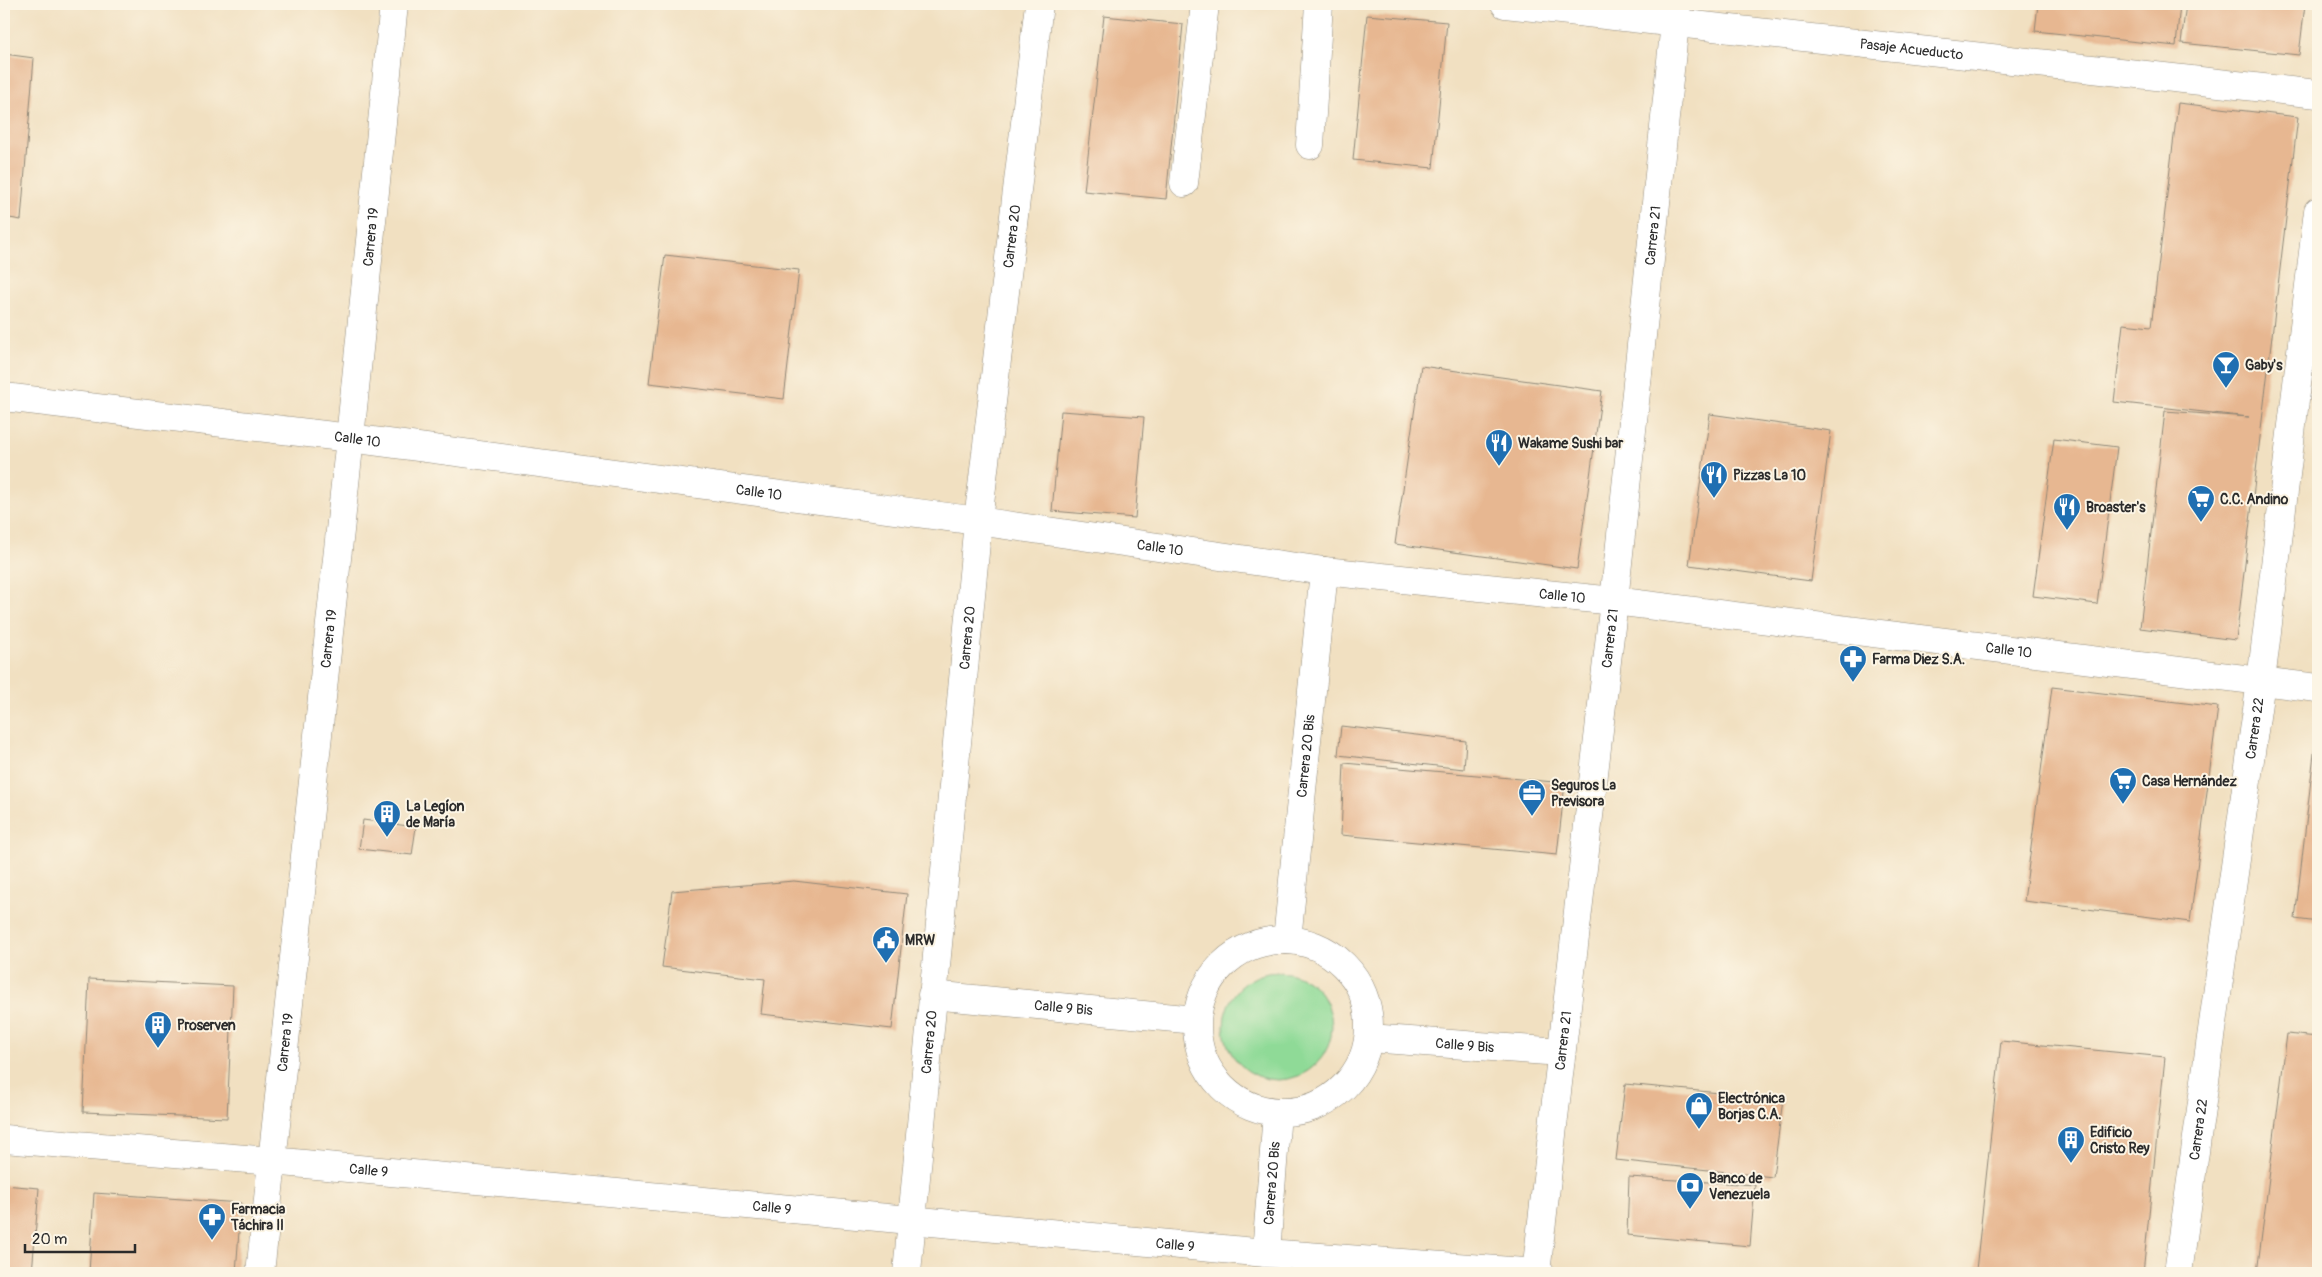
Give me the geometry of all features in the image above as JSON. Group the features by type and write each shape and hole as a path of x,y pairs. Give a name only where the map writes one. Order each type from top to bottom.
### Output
{"street":[{"name":"Carrera 19","path":"260,1273 350,438 394,4"},
{"name":"Carrera 20","path":"906,1273 978,521 1039,4"},
{"path":"1184,183 1205,4"},
{"path":"1310,145 1319,4"},
{"name":"Pasaje Acueducto","path":"1505,4 1676,13 2318,94"},
{"name":"Carrera 21","path":"1536,1273 1614,601 1676,13"},
{"name":"Carrera 22","path":"2178,1273 2261,681 2318,212"},
{"name":"Calle 10","path":"4,396 350,438 978,521 1324,572 1614,601 2318,688"},
{"name":"Carrera 20 Bis","path":"1287,940 1324,572"},
{"path":"1287,940 1315,946 1339,961 1358,982 1368,1009 1369,1038 1362,1063 1347,1084 1327,1101 1303,1110 1277,1113 1255,1108 1234,1098 1217,1083 1204,1064 1196,1020 1201,998 1211,978 1225,962 1244,950 1265,942 1287,940"},
{"name":"Calle 9 Bis","path":"932,995 1196,1020"},
{"name":"Calle 9 Bis","path":"1369,1038 1561,1052"},
{"name":"Carrera 20 Bis","path":"1266,1253 1277,1113"},
{"name":"Calle 9","path":"4,1139 272,1161 1266,1253 1540,1273"}],"green space":[{"path":"1278,972 1299,976 1316,988 1328,1005 1332,1026 1328,1047 1316,1064 1299,1076 1278,1080 1257,1076 1240,1064 1228,1047 1224,1026 1228,1005 1240,988 1257,976"}],"building":[{"path":"2038,4 2180,4 2176,46 2035,31"},
{"path":"2186,4 2305,4 2299,55 2181,43"},
{"path":"1367,15 1447,22 1433,168 1353,160"},
{"path":"1104,16 1183,24 1166,199 1084,191"},
{"path":"4,54 34,58 21,220 4,217"},
{"path":"2178,103 2298,117 2236,640 2140,628 2165,411 2249,417 2114,402 2123,324 2151,327"},
{"path":"665,255 799,270 784,399 649,383"},
{"name":"Wakame Sushi bar","path":"1421,366 1602,391 1577,569 1395,544"},
{"path":"1061,411 1144,417 1135,518 1052,511"},
{"path":"1710,414 1831,431 1811,581 1689,565"},
{"path":"2054,439 2117,447 2097,604 2033,596"},
{"path":"2052,687 2218,707 2190,922 2024,901"},
{"path":"1341,726 1466,741 1464,769 1338,755"},
{"path":"2316,736 2318,736 2318,922 2295,919"},
{"path":"1344,763 1565,783 1557,855 1341,835"},
{"name":"La Legíon de María","path":"363,820 416,827 412,855 359,849"},
{"path":"794,881 907,894 892,1029 761,1014 765,979 662,967 672,891"},
{"name":"Proserven","path":"89,979 233,986 227,1118 83,1112"},
{"path":"2287,1034 2318,1037 2318,1273 2257,1273"},
{"name":"Edificio Cristo Rey","path":"2001,1041 2165,1057 2143,1273 2012,1273 1976,1270"},
{"name":"Electrónica Borjas C.A.","path":"1625,1084 1783,1099 1773,1177 1616,1160"},
{"name":"Banco de Venezuela","path":"1629,1177 1755,1185 1750,1246 1627,1235"},
{"path":"4,1185 39,1188 32,1273 4,1273"},
{"path":"94,1193 241,1203 236,1273 89,1273"}],"place":[{"name":"Gaby's","path":"2226,389"},
{"name":"Wakame Sushi bar","path":"1499,467"},
{"name":"Pizzas La 10","path":"1714,499"},
{"name":"C.C. Andino","path":"2201,523"},
{"name":"Broaster's","path":"2067,531"},
{"name":"Farma Diez S.A.","path":"1853,683"},
{"name":"Casa Hernández","path":"2123,805"},
{"name":"Seguros La Previsora","path":"1532,817"},
{"name":"La Legíon de María","path":"387,838"},
{"name":"MRW","path":"886,964"},
{"name":"Proserven","path":"158,1049"},
{"name":"Electrónica Borjas C.A.","path":"1699,1130"},
{"name":"Edificio Cristo Rey","path":"2071,1164"},
{"name":"Banco de Venezuela","path":"1690,1210"},
{"name":"Farmacia Táchira II","path":"212,1241"}]}
